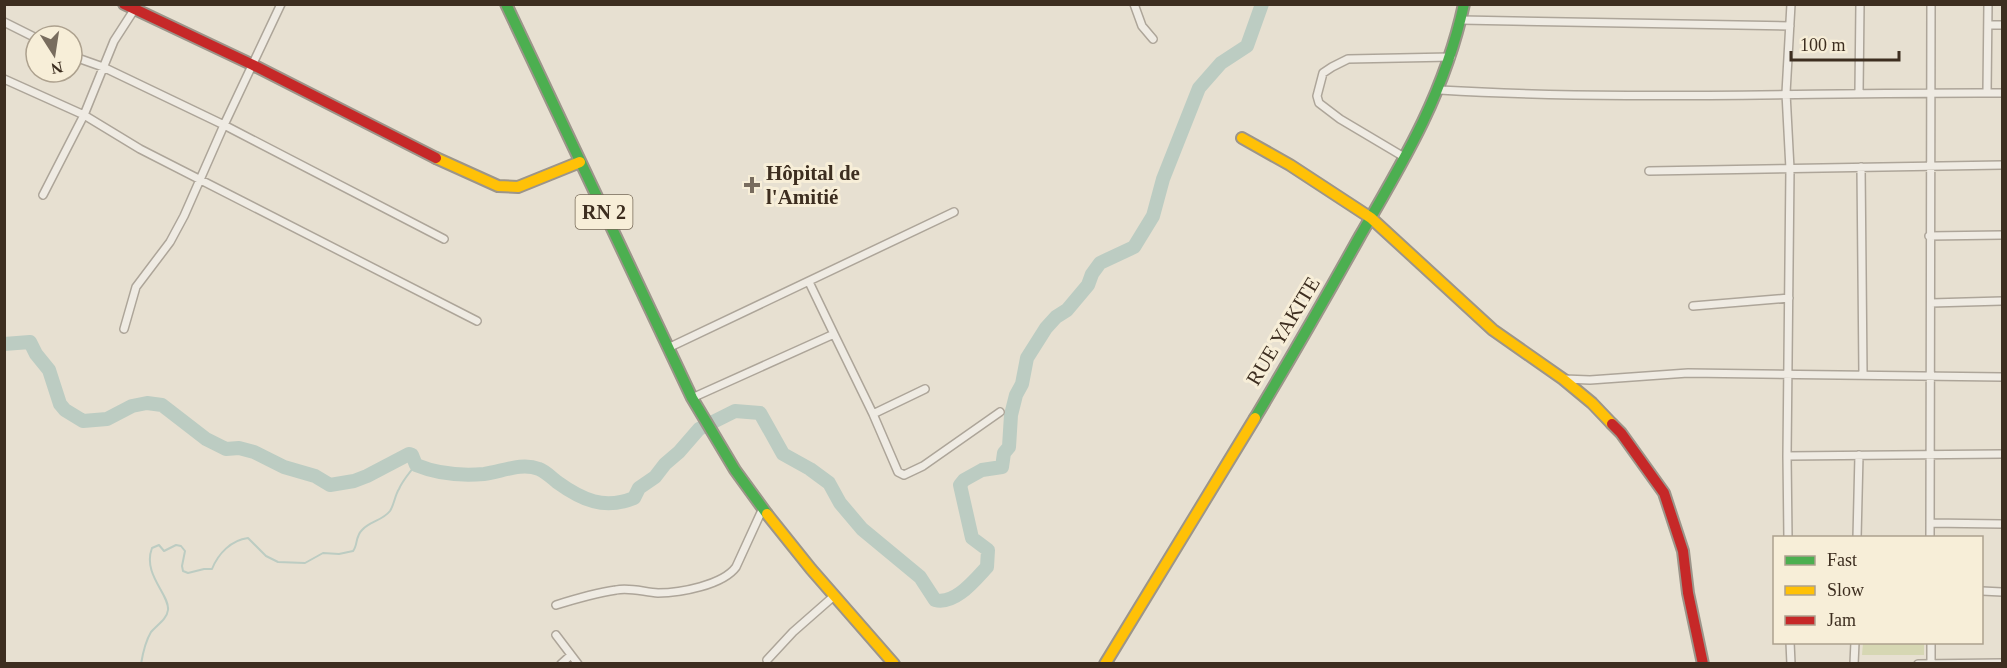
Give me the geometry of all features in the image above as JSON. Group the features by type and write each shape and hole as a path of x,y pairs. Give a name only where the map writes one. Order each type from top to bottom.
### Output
{"main road":[{"path":"124,4 136,7 461,171 498,186 518,187 580,162"},
{"name":"RN 2","path":"506,4 668,348 711,434 762,508 834,596 894,663"},
{"name":"RUE YAKITE","path":"1106,663 1320,308 1371,218 1440,90 1464,4"},
{"path":"1242,138 1290,165 1371,218 1493,330 1563,379 1621,433 1664,493 1683,551 1688,593 1703,663"}],"street":[{"path":"124,329 136,287 170,242 201,180 224,125 281,4"},
{"path":"1134,4 1142,26 1153,39"},
{"path":"1788,536 1787,374 1790,169 1786,93 1791,4"},
{"path":"1859,92 1860,4"},
{"path":"1930,536 1931,4"},
{"path":"1987,93 1988,4"},
{"path":"43,195 84,115 114,41 136,7"},
{"path":"1461,20 1790,26"},
{"path":"4,22 24,32"},
{"path":"1988,25 2002,25"},
{"path":"1404,157 1340,119 1319,103 1318,88 1323,73 1348,59 1451,57"},
{"path":"84,60 103,67 224,125 444,239"},
{"path":"4,79 84,115 119,137 201,180 477,321"},
{"path":"1440,90 1513,94 1677,96 1859,92 2002,93"},
{"path":"1649,171 2002,165"},
{"path":"1861,167 1863,374"},
{"path":"668,348 954,212"},
{"path":"1929,236 2002,235"},
{"path":"809,282 873,414 898,472 904,475 923,466 1000,412"},
{"path":"1693,306 1789,298"},
{"path":"1931,303 2002,301"},
{"path":"692,398 834,334"},
{"path":"1563,379 1590,380 1688,373 2002,377"},
{"path":"873,414 925,389"},
{"path":"1787,456 2002,454"},
{"path":"1857,536 1859,455"},
{"path":"556,605 617,589 660,593 696,588 721,579 732,573 736,567 762,508"},
{"path":"1930,523 2002,524"},
{"path":"1983,591 2002,592"},
{"path":"767,660 793,632 834,596"},
{"path":"556,635 578,663"},
{"path":"1790,644 1791,663"},
{"path":"1854,663 1855,644"},
{"path":"1930,644 1931,663"},
{"path":"561,663 571,655"},
{"path":"1918,663 2002,663"}],"green space":[{"path":"1863,644 1924,644 1924,655 1862,655"}],"waterway":[{"path":"4,344 30,342 49,370 60,404 65,410 83,421 107,419 132,406 147,403 162,405 206,439 226,449 239,448 254,452 284,467 315,476 330,485 367,476 409,454 412,455 416,465 450,474 484,474 518,467 532,467 544,471 575,494 594,501 613,503 634,498 639,488 655,477 699,429 735,411 760,413 783,454 829,483 840,503 862,529 920,577 935,600 950,599 964,591 987,567 988,550 972,538 960,485 964,480 982,470 1002,467 1004,453 1009,447 1011,415 1016,395 1022,384 1027,358 1046,328 1056,317 1067,310 1088,285 1100,263 1134,247 1153,216 1163,179 1199,88 1221,63 1247,46 1262,4"},
{"path":"141,664 149,636 164,619 168,610 165,598 153,575 150,558 152,548 159,545 164,551 176,545 181,546 185,551 183,571 188,573 212,569 226,549 248,538 266,556 278,562 305,563 323,553 339,554 353,551 362,530 390,511 400,486 416,465"}],"traffic: fast":[{"path":"506,4 692,398 735,470 767,514"},
{"path":"1255,418 1408,152 1446,67 1464,4"}],"traffic: slow":[{"path":"1242,138 1290,165 1371,218 1493,330 1563,379 1592,403 1612,424"},
{"path":"436,158 498,186 518,187 580,162"},
{"path":"1105,664 1255,418"},
{"path":"767,514 811,569 894,664"}],"traffic: jam":[{"path":"124,4 253,65 436,158"},
{"path":"1612,424 1664,493 1683,551 1688,593 1703,664"}],"place":[{"name":"Hôpital de l'Amitié","path":"752,185"}]}
